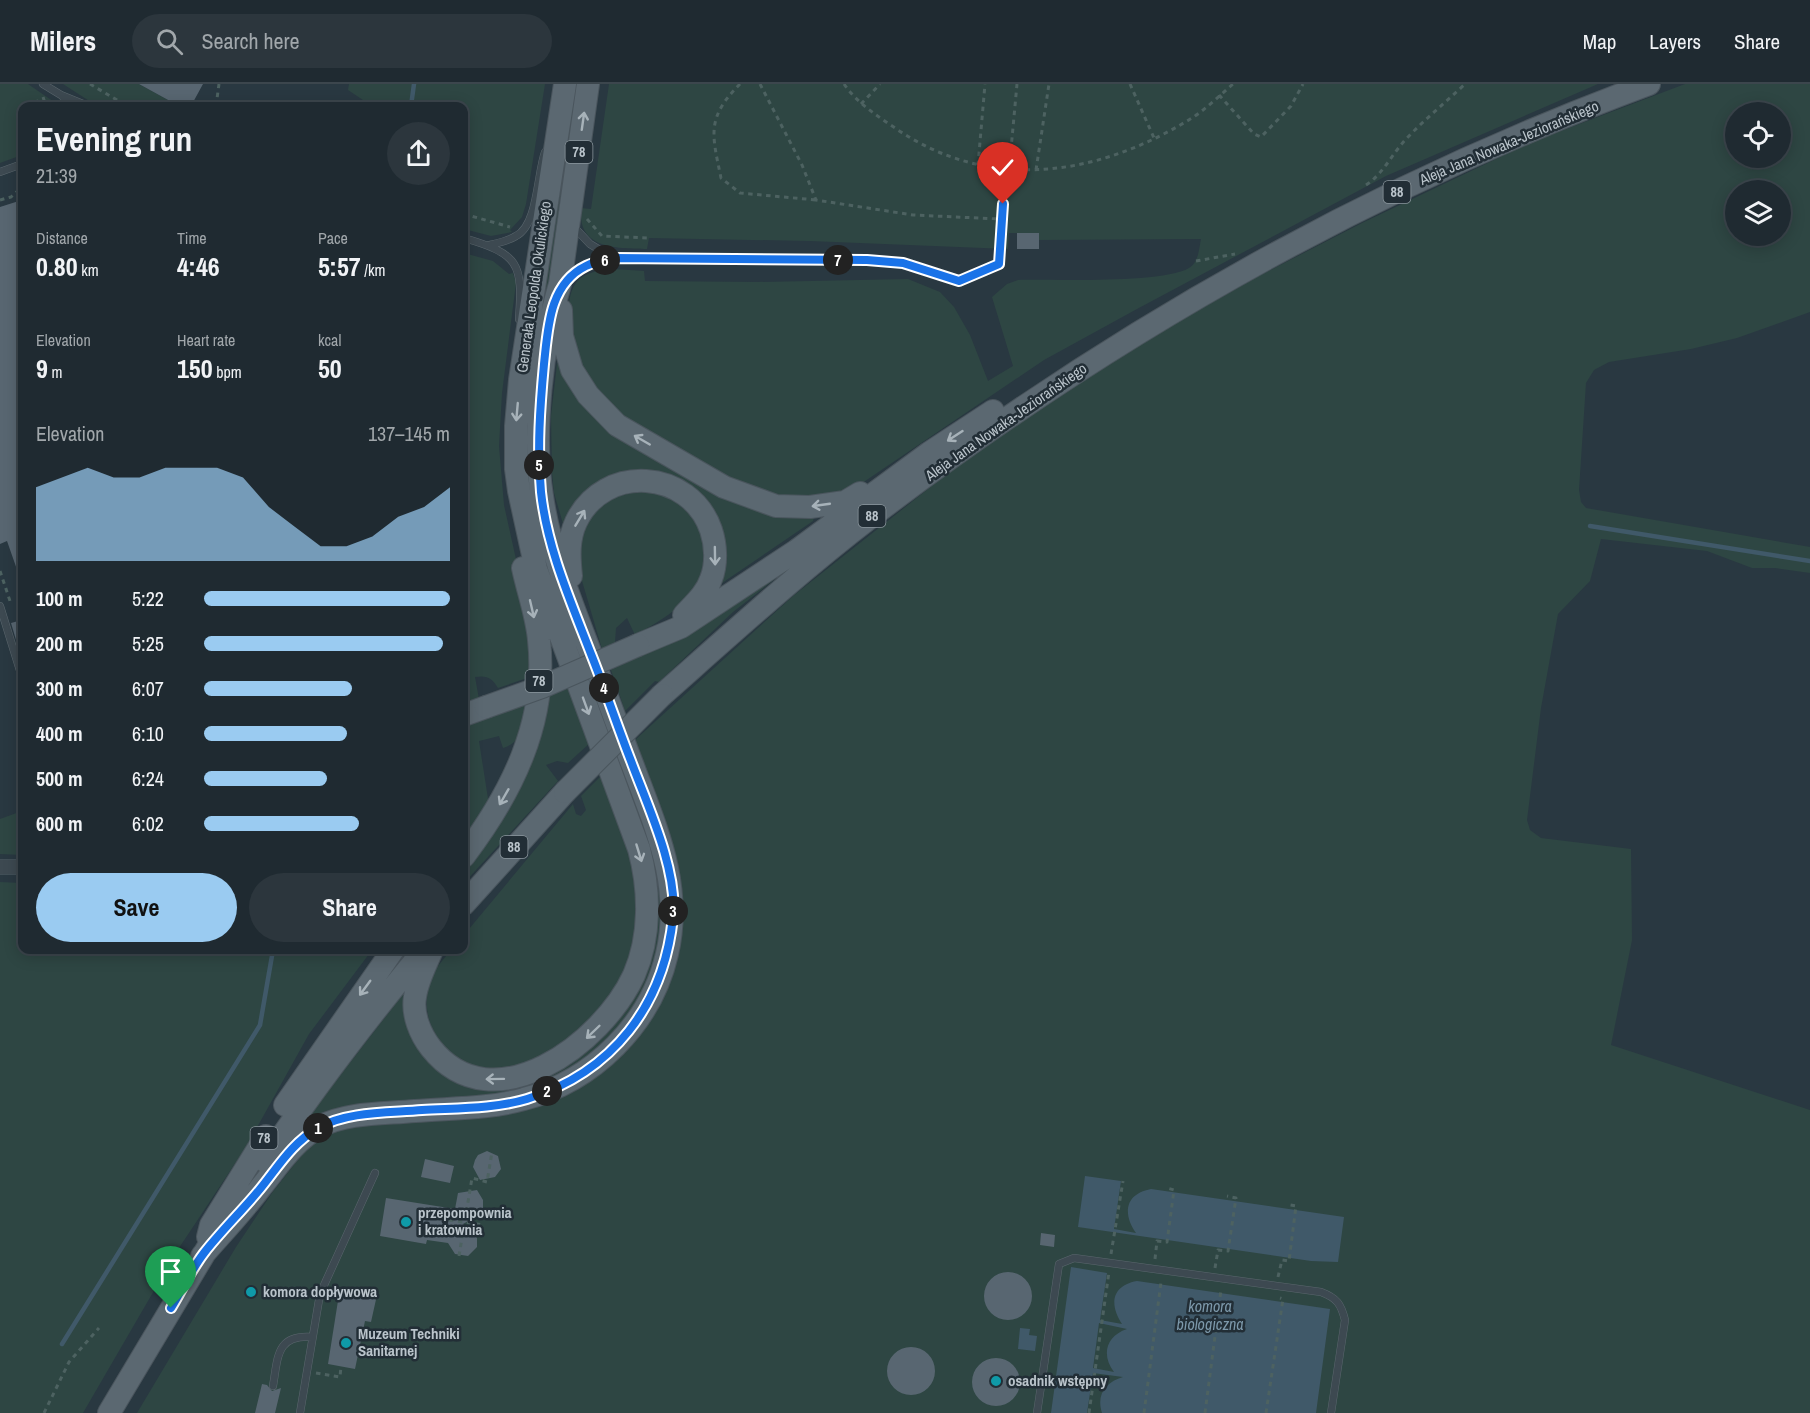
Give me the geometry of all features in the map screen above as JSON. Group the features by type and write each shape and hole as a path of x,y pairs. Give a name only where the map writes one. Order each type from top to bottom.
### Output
{"main road":[{"name":"Generała Leopolda Okulickiego","path":"519,490 516,426 524,354 565,84"},
{"name":"Generała Leopolda Okulickiego","path":"560,284 578,215 588,84"},
{"name":"Aleja Jana Nowaka-Jeziorańskiego","path":"468,900 565,792 662,695 785,586 872,516 996,427 1099,358 1249,268 1362,209 1530,131 1649,84"},
{"path":"560,284 562,336 572,370 588,395 617,425 724,487 776,506 810,507 844,502 929,453"},
{"name":"78","path":"109,1413 202,1256 299,1141 320,1126 362,1115 502,1104 527,1099 567,1083 616,1047 639,1019 656,987 667,955 674,913 672,888 660,840 571,604 553,546 541,495 538,443 542,390 551,313 560,284"},
{"path":"468,714 542,687 681,627 767,570 929,453 1005,403 1099,358"},
{"path":"592,655 572,584 569,559 570,541 576,521 586,507 605,491 629,481 663,483 688,496 707,519 714,538 716,555 711,580 704,594 681,618 638,645"},
{"path":"431,954 415,997 415,1016 427,1043 452,1069 471,1077 489,1080 506,1079 550,1063 591,1035 623,995 634,974 642,950 647,900 643,866 536,569 519,490"},
{"name":"78","path":"468,850 502,801 519,768 535,717 539,693 539,639 514,534 513,517 519,490"},
{"name":"78","path":"202,1256 211,1225 291,1095 390,954"},
{"path":"202,1256 307,1099 373,1011 421,954"}],"lane":[{"path":"43,84 78,102"},
{"path":"61,95 68,102"},
{"path":"489,245 518,236 524,230 532,214 540,166 560,113"},
{"path":"0,172 18,165"},
{"name":"Generała Leopolda Okulickiego","path":"578,215 590,244 613,258"},
{"path":"468,239 489,245 513,262 519,271 521,282 518,324 524,354"},
{"name":"Generała Leopolda Okulickiego","path":"560,284 585,266 613,258 876,261 903,263 959,281 999,264 1000,249"},
{"path":"0,606 18,666"},
{"path":"300,1413 320,1294 375,1173"},
{"path":"1037,1413 1059,1264 1074,1258 1321,1292 1334,1297 1342,1309 1345,1320 1331,1413"},
{"path":"273,1386 279,1355 285,1343 298,1336 313,1337"}],"path":[{"path":"90,84 120,102"},
{"path":"217,102 219,84"},
{"path":"740,84 722,102 716,117 713,141 721,178 740,193 816,200 913,215 1000,219"},
{"path":"760,84 802,165 816,200"},
{"path":"844,84 861,104 917,144 978,165 1009,171 1066,169 1129,152 1189,120 1233,84"},
{"path":"861,104 880,84"},
{"path":"978,165 985,84"},
{"path":"1000,249 1000,219 1009,171 1017,84"},
{"path":"1036,170 1049,84"},
{"path":"1130,84 1154,138"},
{"path":"1219,95 1254,134 1262,137 1291,106 1303,84"},
{"path":"1356,190 1376,178 1396,150 1465,84"},
{"path":"34,102 44,100 42,94"},
{"path":"0,201 11,197 18,191"},
{"path":"468,215 516,228"},
{"path":"578,215 587,220 602,236 649,238"},
{"path":"1196,261 1235,254 1245,249"},
{"path":"459,1256 472,1178 487,1182 492,1152"},
{"path":"1110,1262 1123,1181"},
{"path":"1153,1268 1157,1241 1167,1242 1174,1190 1167,1188"},
{"path":"1214,1276 1218,1250 1228,1251 1236,1198 1227,1196"},
{"path":"1276,1286 1282,1260 1289,1261 1296,1206 1290,1204"},
{"path":"449,1220 484,1225"},
{"path":"1089,1413 1109,1273"},
{"path":"1144,1413 1162,1282"},
{"path":"1205,1413 1222,1291"},
{"path":"1266,1413 1283,1299"},
{"path":"44,1413 69,1362 99,1328"},
{"path":"315,1373 340,1377 341,1366"}],"green space":[{"path":"0,84 28,84 54,102 18,102 18,156 0,163"},
{"path":"63,84 139,84 172,102 91,102"},
{"path":"349,84 545,84 526,204 522,217 510,230 512,232 491,236 468,230 468,102 366,102 348,90"},
{"path":"574,84 583,84 533,446 652,841 664,898 656,963 628,1019 582,1064 530,1090 307,1121 307,1118 404,993 447,1076 566,1065 588,1051 606,1033 655,920 547,572 525,476 526,408"},
{"path":"609,84 1598,84 1386,176 1044,360 843,496 817,502 802,502 754,488 696,462 641,429 603,397 583,368 573,341 569,308 573,288 578,280 593,272 615,269 644,271 645,281 756,282 908,279 940,292 954,307 970,335 988,381 1013,366 992,297 1007,284 1018,280 1133,279 1175,273 1189,268 1195,262 1201,239 1039,240 1038,233 1009,233 1008,249 810,241 649,238 647,249 612,247 592,239 581,222 581,208 591,209"},
{"path":"1685,84 1810,84 1810,312 1737,338 1691,349 1609,362 1594,370 1586,383 1579,490 1581,502 1586,508 1810,547 1810,573 1775,568 1752,568 1707,551 1601,539 1590,581 1558,614 1541,708 1527,820 1530,830 1541,838 1631,849 1632,940 1611,1045 1810,1110 1810,1413 137,1413 236,1247 272,1193 308,1147 339,1130 376,1122 532,1108 567,1095 604,1072 641,1034 678,867 635,740 793,596 1005,428 1160,332 1255,278 1362,223 1532,142"},
{"path":"468,254 493,261 509,274 513,273 516,283 502,393 499,446 504,505 527,609 530,677 498,688 489,678 475,677 479,699 468,703"},
{"path":"561,361 619,434 814,517 813,521 722,583 720,580 725,550 652,471 564,527 554,493 552,473 551,416 557,364"},
{"path":"637,491 664,495 684,508 692,517 703,539 706,563 703,575 692,594 674,610 635,635 627,618 616,628 615,642 602,649 580,574 580,538 596,509 606,500"},
{"path":"831,535 733,612 659,682 655,681 625,711 611,670 651,651"},
{"path":"570,688 590,743 568,763 557,761 546,765 558,781 468,879 468,859 547,696"},
{"path":"529,702 520,736 516,741 503,748 499,736 479,741 489,805 468,834 468,725"},
{"path":"601,776 633,870 636,886 637,925 627,967 605,1003 591,1018 575,1033 542,1055 519,1065 502,1069 477,1067 462,1061 439,1040 432,1026 427,1011 427,995 431,979 448,954 468,954 468,930 573,804 576,814 581,816 586,810 581,796"},
{"path":"18,812 18,855 0,854 0,819"},
{"path":"0,882 18,883 18,954 369,954 309,1034 246,1147 177,1251 83,1413 0,1413"}],"water":[{"name":"komora biologiczna","path":"1085,1176 1121,1181 1114,1229 1136,1233 1129,1219 1128,1206 1135,1195 1151,1189 1344,1217 1338,1262 1311,1261 1078,1227"},
{"path":"1071,1267 1107,1273 1100,1320 1122,1324 1114,1304 1117,1292 1122,1287 1137,1281 1330,1309 1316,1413 1102,1413 1100,1400 1104,1390 1112,1382 1123,1377 1093,1373 1087,1413 1051,1413","holes":["1099,1323 1127,1329 1114,1336 1108,1347 1108,1359 1114,1372 1093,1368"]},
{"path":"1020,1328 1030,1329 1029,1335 1037,1336 1035,1351 1018,1349"}],"building":[{"path":"139,84 203,84 193,102 172,102"},
{"path":"18,201 18,572 7,541 0,544 0,207"},
{"path":"1017,233 1039,233 1039,249 1017,249"},
{"path":"18,621 18,647 11,623"},
{"path":"487,1151 498,1156 501,1169 495,1177 480,1180 473,1167 478,1155"},
{"path":"425,1159 454,1166 450,1183 421,1177"},
{"path":"477,1190 483,1200 483,1209 477,1216 463,1224 477,1238 477,1247 468,1256 455,1254 448,1243 427,1240 426,1244 380,1236 386,1198 455,1209 458,1193"},
{"path":"1041,1233 1055,1235 1054,1247 1040,1245"},
{"path":"1003,1272 1013,1272 1025,1279 1032,1291 1032,1301 1025,1313 1013,1320 1003,1320 988,1309 984,1301 984,1291 995,1276"},
{"name":"Muzeum Techniki Sanitarnej","path":"340,1288 377,1295 371,1322 365,1321 355,1369 328,1364"},
{"path":"906,1347 916,1347 928,1354 935,1366 935,1376 928,1388 916,1395 906,1395 891,1384 887,1376 887,1366 898,1351"},
{"name":"osadnik wstępny","path":"991,1358 1001,1358 1013,1365 1020,1377 1020,1387 1013,1399 1001,1406 991,1406 976,1395 972,1387 972,1377 983,1362"},
{"path":"262,1384 267,1385 272,1391 281,1388 275,1413 255,1413"}],"waterway":[{"path":"412,102 414,84"},
{"path":"1590,526 1810,561"},
{"path":"62,1344 260,1025 272,954"}],"place":[{"name":"przepompownia i kratownia","path":"406,1222"},
{"name":"komora dopływowa","path":"251,1292"},
{"name":"Muzeum Techniki Sanitarnej","path":"346,1343"},
{"name":"osadnik wstępny","path":"996,1381"}],"route":[{"path":"171,1308 202,1256 279,1163 299,1141 320,1126 362,1115 502,1104 527,1099 567,1083 616,1047 639,1019 656,987 667,955 674,913 672,888 660,840 571,604 553,546 541,495 538,443 542,390 551,313 560,284 585,266 613,258 867,260 903,263 959,281 984,273 999,264 1000,219 1003,204"}]}
